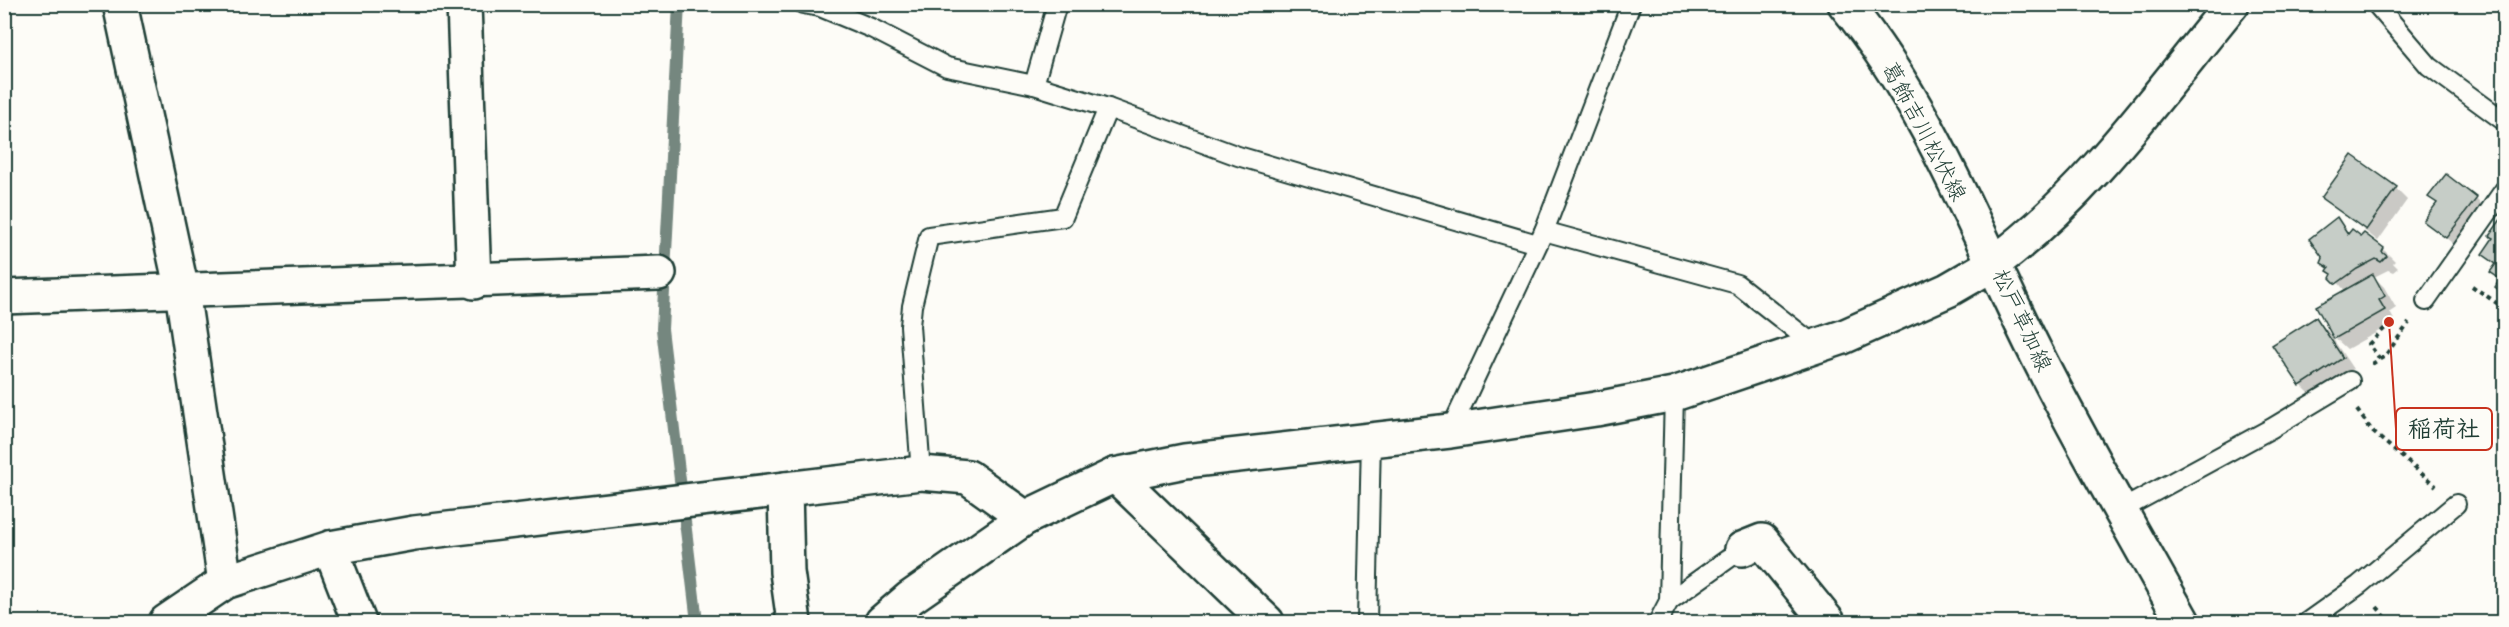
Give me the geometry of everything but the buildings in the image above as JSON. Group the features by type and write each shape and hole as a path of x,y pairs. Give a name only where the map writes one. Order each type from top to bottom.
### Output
{"street":[{"path":"120,4 182,291 225,582"},
{"path":"464,4 474,282"},
{"name":"葛飾吉川松伏線","path":"1845,4 1877,43 1910,94 1993,264"},
{"name":"松戸草加線","path":"2183,622 2032,345 1993,264 2032,236 2071,198 2232,4"},
{"path":"882,622 910,598 1025,518 1115,475 1185,461 1450,431 1596,409 1674,394 1817,347 1948,290 1993,264"},
{"path":"4,297 474,282 660,273"},
{"path":"166,622 225,582 330,548 414,533 921,473 968,477 1025,518"},
{"path":"1115,475 1267,622"},
{"path":"785,489 787,572 794,622"},
{"path":"1742,549 1762,541 1828,622"},
{"path":"330,548 359,622"}],"lane":[{"path":"803,4 820,7 871,28 947,67 1034,85 1108,108 1238,156 1540,237 1737,284 1817,347"},
{"path":"1034,85 1057,4"},
{"path":"1450,431 1540,237 1631,4"},
{"path":"2376,4 2429,66 2505,121"},
{"path":"921,473 910,326 912,306 929,236 1063,217 1108,108"},
{"path":"2426,301 2505,190"},
{"path":"2121,510 2345,384"},
{"path":"1658,622 1669,601 1674,394"},
{"path":"1367,622 1371,439"},
{"path":"2307,622 2359,585 2456,504"},
{"path":"1669,601 1742,549"}],"path":[{"path":"2449,271 2505,308"},
{"path":"2426,301 2380,359 2345,384 2373,432 2456,504"},
{"path":"2380,359 2369,344 2386,327"}],"waterway":[{"path":"679,4 662,329 697,622"}],"place":[{"name":"稲荷社","path":"2389,322"}]}
